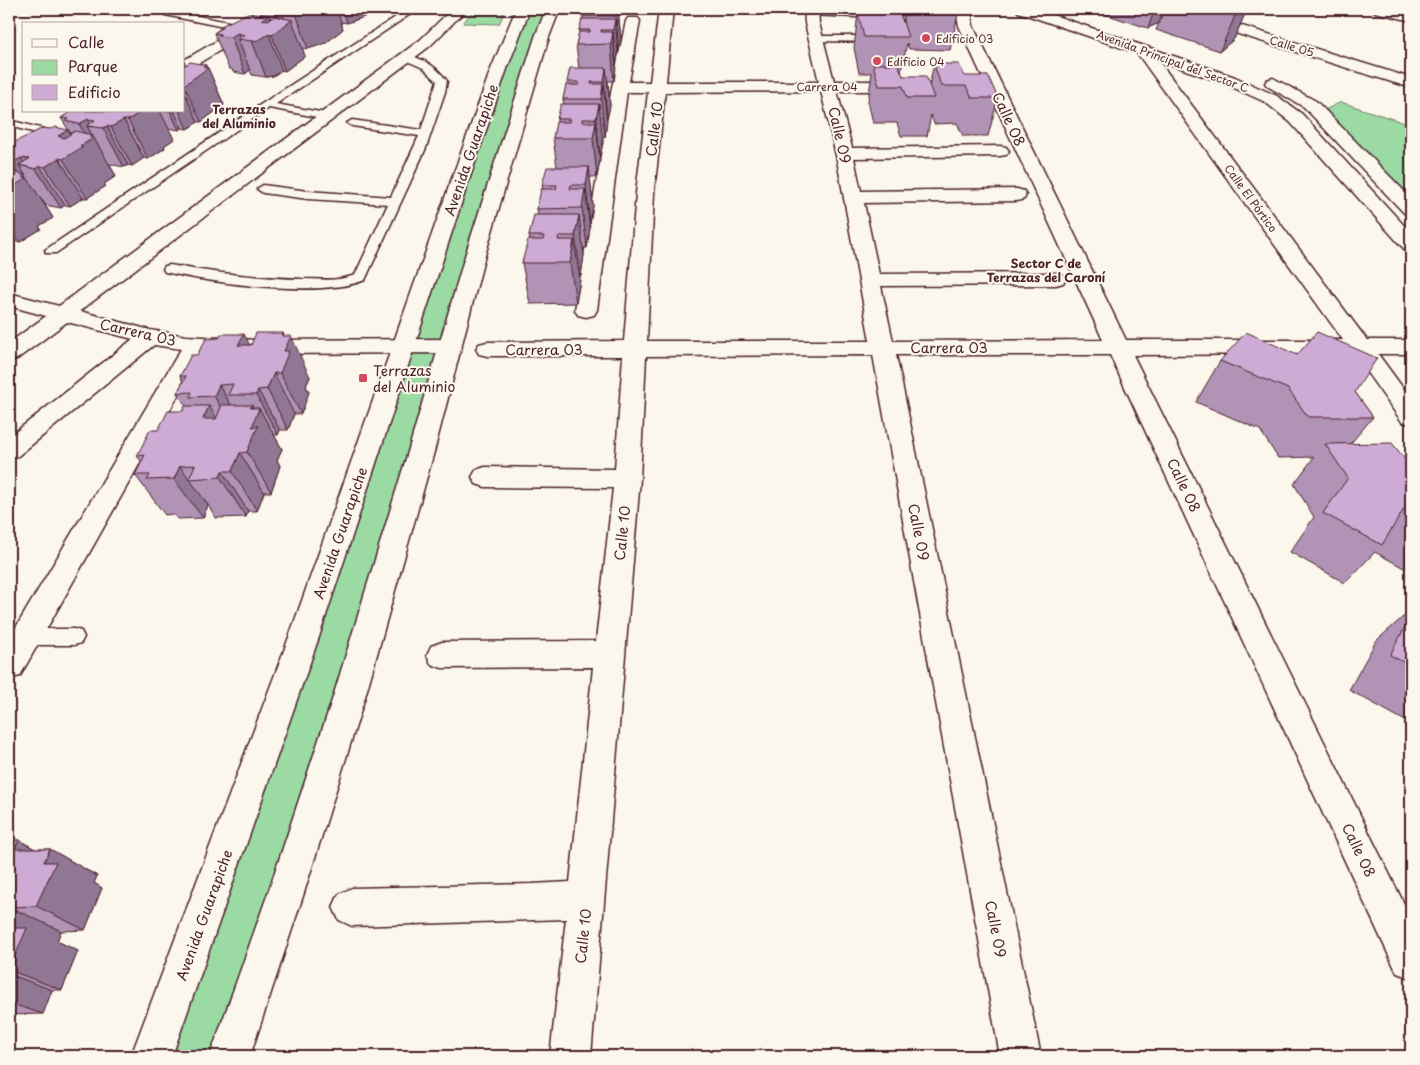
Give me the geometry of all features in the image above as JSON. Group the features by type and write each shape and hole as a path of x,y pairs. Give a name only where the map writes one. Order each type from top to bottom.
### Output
{"street":[{"path":"185,65 282,9"},
{"path":"9,354 406,57 436,34 460,9"},
{"name":"Avenida Guarapiche","path":"151,1056 304,637 499,69 523,9"},
{"path":"230,1056 286,893 348,697 398,533 474,259 542,37 553,9"},
{"name":"Calle 10","path":"571,1056 627,479 646,193 666,9"},
{"name":"Calle 08","path":"964,9 962,13 984,86 1118,346 1411,959"},
{"name":"Avenida Principal del Sector C","path":"1023,9 1245,86 1280,105 1296,118 1411,245"},
{"name":"Avenida Principal del Sector C","path":"1056,9 1232,68 1286,90 1310,104 1411,209"},
{"name":"Calle 05","path":"1172,9 1411,83"},
{"path":"1380,9 1411,17"},
{"name":"Calle 09","path":"811,11 844,153 883,347 1021,1056"},
{"path":"586,310 620,87 633,21"},
{"name":"Calle El Pórtico","path":"1142,50 1411,416"},
{"name":"Carrera 04","path":"620,87 926,86"},
{"path":"45,147 70,133"},
{"path":"844,153 1000,151"},
{"path":"604,192 646,193"},
{"path":"852,197 1018,196"},
{"path":"869,280 1056,279"},
{"name":"Carrera 03","path":"9,299 150,337 196,344 257,347 451,346"},
{"path":"9,450 150,337"},
{"path":"9,666 196,344"},
{"name":"Carrera 03","path":"488,349 1118,346 1411,347"},
{"path":"485,477 627,479"},
{"path":"442,656 610,654"},
{"path":"352,907 532,903 587,899"}],"lane":[{"path":"51,250 267,104 414,9"},
{"path":"811,11 879,15"},
{"path":"168,13 248,29"},
{"path":"817,39 889,39"},
{"path":"170,269 211,277 257,282 332,284 350,282 360,277 425,134 440,92 442,81 430,68 406,57"},
{"path":"267,104 327,116"},
{"path":"9,123 70,133"},
{"path":"352,123 425,134"},
{"path":"264,189 339,198 395,201"},
{"path":"25,637 74,637"}],"green space":[{"path":"474,9 506,9 499,24 463,23"},
{"path":"523,9 553,9 286,893 230,1056 151,1056 176,992"},
{"path":"1341,102 1411,125 1411,209 1319,113"}],"building":[{"path":"286,9 311,9 296,13 282,11"},
{"path":"585,9 618,9 616,16 583,16"},
{"path":"913,9 955,9 958,14 915,14"},
{"path":"1212,9 1244,9 1235,16"},
{"path":"248,13 269,15 262,19 268,20 275,16 292,20 272,35 269,34 259,40 238,39 244,35 238,33 231,37 218,36 221,34 214,33 224,27 221,26"},
{"path":"858,13 900,13 908,37 864,37"},
{"path":"582,19 615,19 613,30 601,30 601,32 613,32 611,44 576,45 579,32 590,32 590,30 579,30"},
{"path":"190,62 206,65 203,67 208,68 185,84 185,65"},
{"path":"873,64 898,64 903,76 926,76 934,98 907,98 903,86 879,86"},
{"path":"934,64 959,64 964,76 988,76 998,98 972,98 966,86 941,86"},
{"path":"570,68 606,68 604,82 591,82 591,84 603,84 601,99 563,99 566,85 579,85 579,82 567,82"},
{"path":"561,104 599,104 596,119 582,119 582,122 596,122 593,138 553,138 556,122 569,122 570,119 557,119"},
{"path":"71,112 140,112 128,120 103,128 87,126 95,120 88,119 79,124 65,121 69,119 61,118"},
{"path":"55,127 68,130 58,136 64,138 75,131 92,135 89,137 94,138 63,159 59,158 45,167 40,166 36,169 19,165 29,159 21,158 11,164 9,163 9,145 43,128 51,129"},
{"path":"547,167 589,167 586,185 571,185 570,189 585,189 582,208 537,209 541,189 556,189 557,185 542,185"},
{"path":"9,171 25,175 22,177 27,178 11,188 14,189 9,192"},
{"path":"534,215 579,215 575,236 559,236 558,240 574,240 570,263 522,263 528,240 543,240 544,236 529,236"},
{"path":"1246,332 1297,355 1317,332 1377,358 1355,392 1373,417 1308,417 1288,389 1220,361"},
{"path":"256,333 283,333 282,336 291,336 284,351 289,351 280,373 274,373 267,389 258,390 256,395 228,395 233,384 219,385 214,396 190,397 192,392 177,393 186,376 180,376 191,355 197,355 206,339 219,338 221,334 244,334 238,345 251,345"},
{"path":"222,405 252,405 250,408 259,408 252,427 258,426 247,452 240,453 232,471 222,471 220,477 189,479 195,465 180,466 174,479 147,480 150,475 135,475 145,455 137,456 150,430 158,430 168,411 183,411 185,406 209,406 203,419 216,419"},
{"path":"1392,443 1411,467 1411,513 1404,509 1382,545 1323,513 1348,478 1325,444"},
{"path":"1411,616 1411,666 1390,655"},
{"path":"9,840 19,840 15,849 50,849 44,862 56,862 36,906 10,907 9,910"},
{"path":"9,928 27,928 9,970"}],"place":[{"name":"Edificio 03","path":"926,38"},
{"name":"Edificio 04","path":"877,61"},
{"name":"Terrazas del Aluminio","path":"363,378"}],"district":[{"name":"Terrazas del Aluminio","path":"239,116"},
{"name":"Sector C de Terrazas del Caroní","path":"1046,270"}]}
